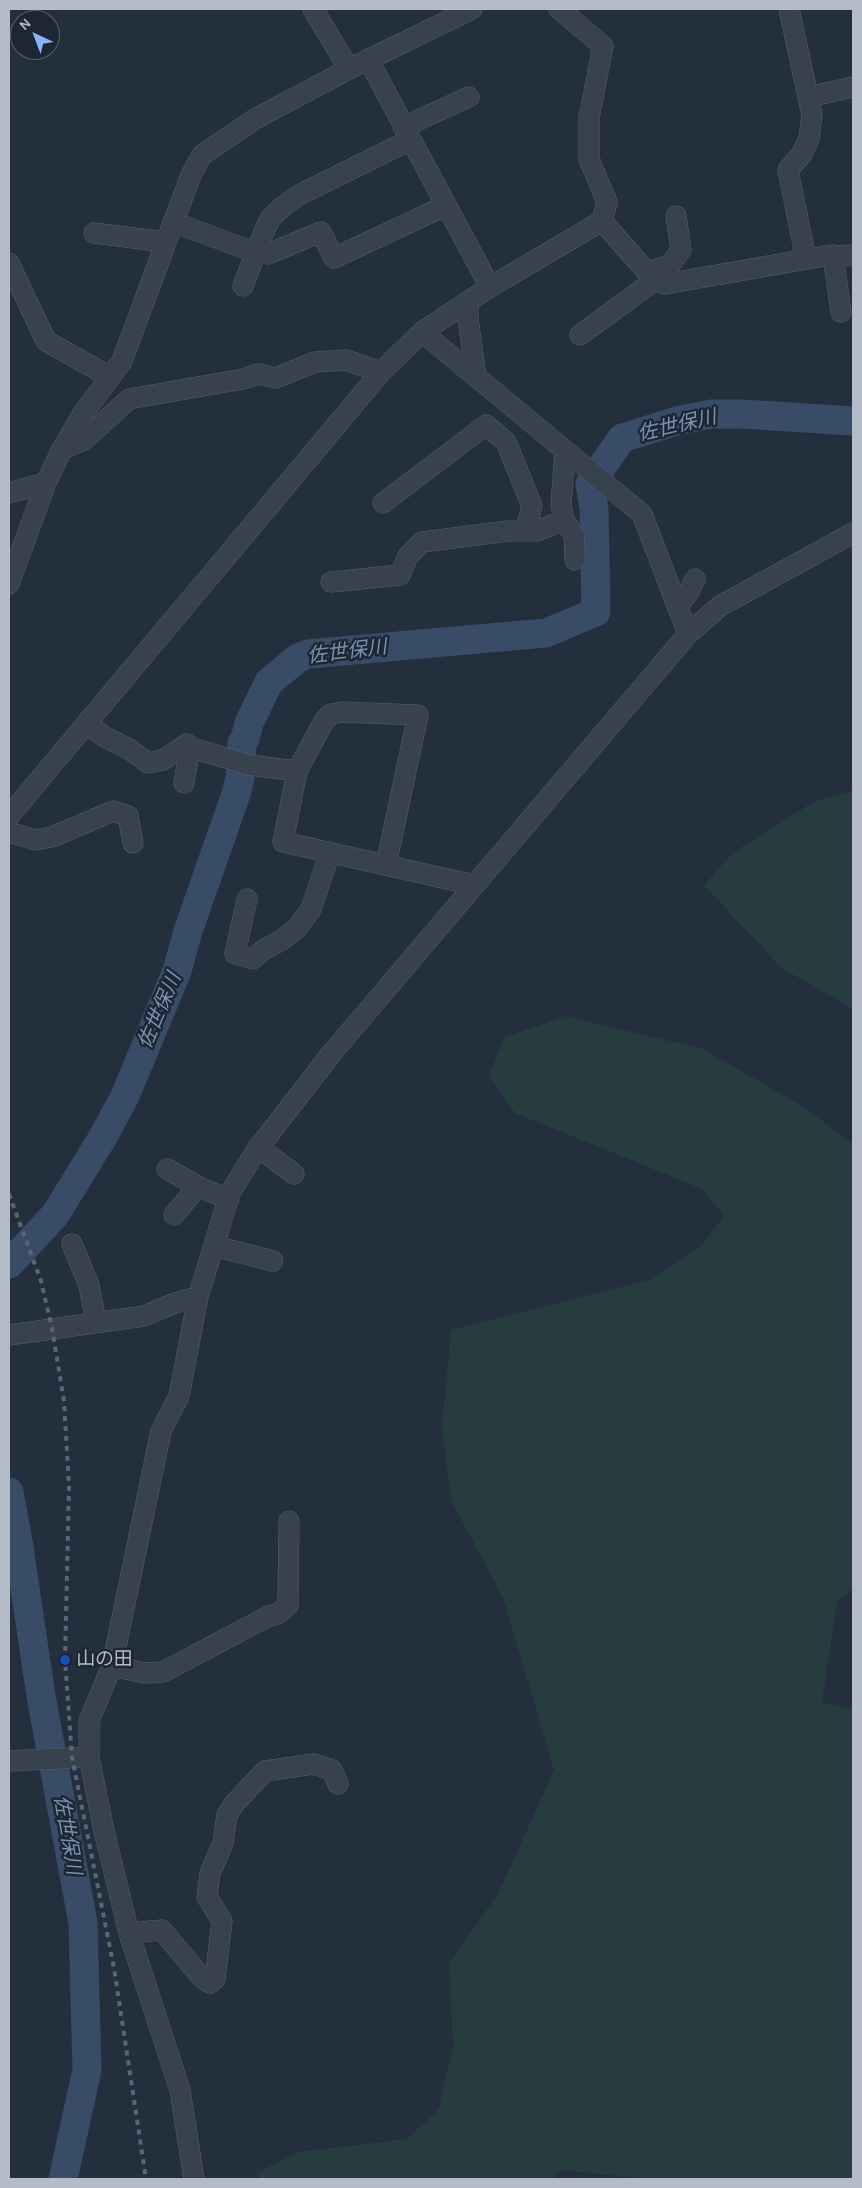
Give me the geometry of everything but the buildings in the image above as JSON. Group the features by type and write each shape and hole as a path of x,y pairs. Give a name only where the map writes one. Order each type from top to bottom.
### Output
{"street":[{"path":"313,9 349,69"},
{"path":"9,584 46,483 62,448 82,415 122,361 191,175 202,155 255,119 368,60 450,14 472,9"},
{"path":"9,816 381,372 422,332 490,287 602,221 607,202 589,159 588,118 603,46 559,9"},
{"path":"789,9 812,115 809,139 801,155 788,170 806,259"},
{"path":"368,60 490,287"},
{"path":"808,97 853,87"},
{"path":"243,286 270,219 282,207 298,195 469,97"},
{"path":"173,222 257,253 268,254 321,232 334,258 445,206"},
{"path":"580,335 651,276 669,266 681,250 676,216"},
{"path":"602,221 651,276 665,284 806,259 843,255 841,312"},
{"path":"94,232 165,242"},
{"path":"9,263 46,341 110,378"},
{"path":"468,302 468,318 476,377"},
{"path":"422,332 642,514 688,634"},
{"path":"62,448 84,440 129,399 243,379 258,374 276,378 315,362 346,360 381,372"},
{"path":"383,503 486,425 506,442 532,506 525,531"},
{"path":"566,450 561,505 564,520 574,535 575,560"},
{"path":"9,493 46,483"},
{"path":"331,582 400,575 408,556 422,542 508,531 538,531 564,520"},
{"path":"194,2179 180,2090 129,1933 104,1831 89,1756 89,1721 112,1666 161,1430 180,1396 198,1297 229,1199 258,1147 331,1054 688,634 720,606 853,533"},
{"path":"677,607 689,592 695,579"},
{"path":"386,865 418,715 344,712 331,714 324,721 297,771 284,842 474,885"},
{"path":"87,724 129,749 148,763 163,760 187,744 191,748 248,765 297,771"},
{"path":"184,783 191,748"},
{"path":"9,832 35,840 52,836 113,811 128,816 133,843"},
{"path":"247,899 235,954 252,959 263,950 282,940 298,927 311,909 330,852"},
{"path":"258,1147 294,1174"},
{"path":"167,1169 198,1186 229,1199"},
{"path":"174,1216 198,1186"},
{"path":"72,1244 89,1285 96,1322"},
{"path":"214,1246 268,1255"},
{"path":"9,1335 144,1316 175,1303 198,1297"},
{"path":"112,1666 144,1673 163,1672 269,1616 278,1614 288,1605 284,1529"},
{"path":"11,1761 89,1756"},
{"path":"129,1933 162,1930 202,1978 210,1983 215,1979 222,1921 207,1897 210,1873 222,1843 227,1815 234,1804 265,1771 314,1764 332,1770 338,1784"}],"green space":[{"path":"853,791 853,1009 782,968 704,886 732,853 815,801"},
{"path":"565,1016 703,1049 807,1109 853,1144 853,1588 837,1602 822,1702 853,1710 853,2179 646,2179 563,2170 552,2179 259,2179 258,2173 297,2152 407,2139 438,2110 453,2047 449,1963 498,1894 554,1770 503,1598 451,1500 442,1426 451,1330 648,1280 703,1244 724,1215 700,1188 515,1113 489,1076 504,1038"}],"waterway":[{"name":"佐世保川","path":"9,1264 55,1215 103,1137 125,1096 177,971 188,931 236,794 240,778 242,743 245,739 249,723 269,682 298,658 308,654 546,633 596,612 594,508 590,484 622,438 677,421 711,414 742,414 853,421"},
{"name":"佐世保川","path":"9,1492 41,1696 83,1923 87,2070 63,2179"}],"railway":[{"path":"9,1194 41,1281 52,1328 64,1401 69,1486 65,1660 72,1757 114,1968 146,2179"}],"place":[{"name":"山の田","path":"65,1660"}]}
